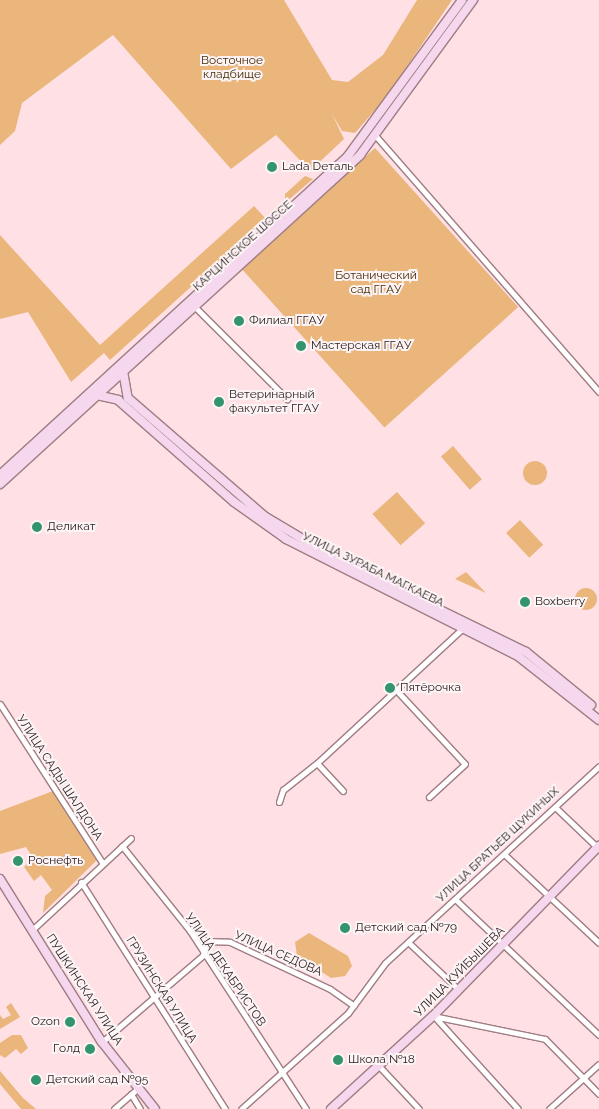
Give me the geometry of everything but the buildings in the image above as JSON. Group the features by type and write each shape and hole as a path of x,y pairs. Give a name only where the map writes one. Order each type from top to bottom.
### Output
{"main road":[{"name":"КАРЦИНСКОЕ ШОССЕ","path":"0,475 370,130 462,0"},
{"name":"КАРЦИНСКОЕ ШОССЕ","path":"0,484 377,137 473,0"},
{"path":"114,369 111,382 118,400"},
{"path":"123,371 125,395"},
{"path":"100,382 111,382"},
{"name":"УЛИЦА ЗУРАБА МАГКАЕВА","path":"111,382 232,492 281,528 336,563 526,652 599,713"},
{"name":"УЛИЦА ЗУРАБА МАГКАЕВА","path":"98,395 118,400 234,502 336,563 518,656 599,720"},
{"name":"УЛИЦА КУЙБЫШЕВА","path":"331,1109 433,1016 598,847"},
{"name":"ПУШКИНСКАЯ УЛИЦА","path":"1,885 32,930 134,1091 155,1109"}],"street":[{"path":"370,130 599,392"},
{"path":"194,306 287,399"},
{"path":"279,802 283,790 317,763 398,692 464,628"},
{"path":"398,692 465,764 429,797"},
{"name":"УЛИЦА САДЫ ШАЛДОНА","path":"0,704 102,862"},
{"path":"317,763 343,791"},
{"name":"УЛИЦА БРАТЬЕВ ЩУКИНЫХ","path":"241,1109 354,1006 385,963 599,766"},
{"path":"554,807 598,847"},
{"path":"32,930 102,862 131,838"},
{"name":"УЛИЦА ДЕКАБРИСТОВ","path":"122,846 190,931 204,956 306,1109"},
{"path":"504,854 599,943"},
{"name":"ГРУЗИНСКАЯ УЛИЦА","path":"81,882 226,1109"},
{"path":"455,899 599,1035"},
{"name":"УЛИЦА СЕДОВА","path":"190,931 206,941 230,942 330,989 354,1006"},
{"path":"102,1042 204,956 206,941"},
{"path":"408,942 459,990"},
{"path":"433,1016 545,1039 599,1094"},
{"path":"433,1016 518,1109"},
{"path":"549,1109 599,1064"},
{"path":"378,1065 418,1109"},
{"path":"114,1109 134,1091 140,1109"}],"green space":[{"name":"Восточное кладбище","path":"0,0 284,0 332,80 348,82 383,55 417,0 452,0 387,96 355,133 342,131 332,114 344,139 310,171 276,135 231,169 113,35 22,103 15,131 0,145"},
{"name":"Ботанический сад ГГАУ","path":"375,148 518,307 384,427 241,268"},
{"path":"305,176 313,179 285,203 285,194"},
{"path":"254,206 266,219 110,360 104,353 71,382 28,312 0,319 0,235 100,345"},
{"path":"453,446 482,479 470,490 441,456"},
{"path":"535,461 540,462 546,468 546,478 540,484 535,485 530,484 524,478 523,473 524,468 530,462"},
{"path":"397,492 425,523 401,545 372,514"},
{"path":"520,520 543,545 529,558 506,533"},
{"path":"466,572 486,593 455,579"},
{"path":"586,588 594,591 597,599 594,607 586,610 578,607 575,599 578,591"},
{"path":"53,791 97,860 43,913 45,896 52,890 41,875 34,881 24,867 33,858 26,847 0,854 0,811"},
{"path":"309,933 348,956 352,966 345,976 331,978 297,956 295,942"},
{"path":"11,1003 20,1017 0,1029 0,1015 3,1019 11,1015 6,1007"},
{"path":"12,1035 21,1035 28,1048 21,1054 16,1049 5,1058 0,1055 0,1043"},
{"path":"0,1071 23,1098 36,1109 21,1109 0,1084"}],"place":[{"name":"Lada Dеталь","path":"272,167"},
{"name":"Филиал ГГАУ","path":"239,321"},
{"name":"Мастерская ГГАУ","path":"301,346"},
{"name":"Ветеринарный факультет ГГАУ","path":"219,402"},
{"name":"Деликат","path":"37,527"},
{"name":"Boxberry","path":"525,602"},
{"name":"Пятёрочка","path":"390,688"},
{"name":"Роснефть","path":"18,861"},
{"name":"Детский сад №79","path":"345,928"},
{"name":"Ozon","path":"70,1022"},
{"name":"Голд","path":"90,1049"},
{"name":"Школа №18","path":"338,1060"},
{"name":"Детский сад №95","path":"36,1080"}]}
